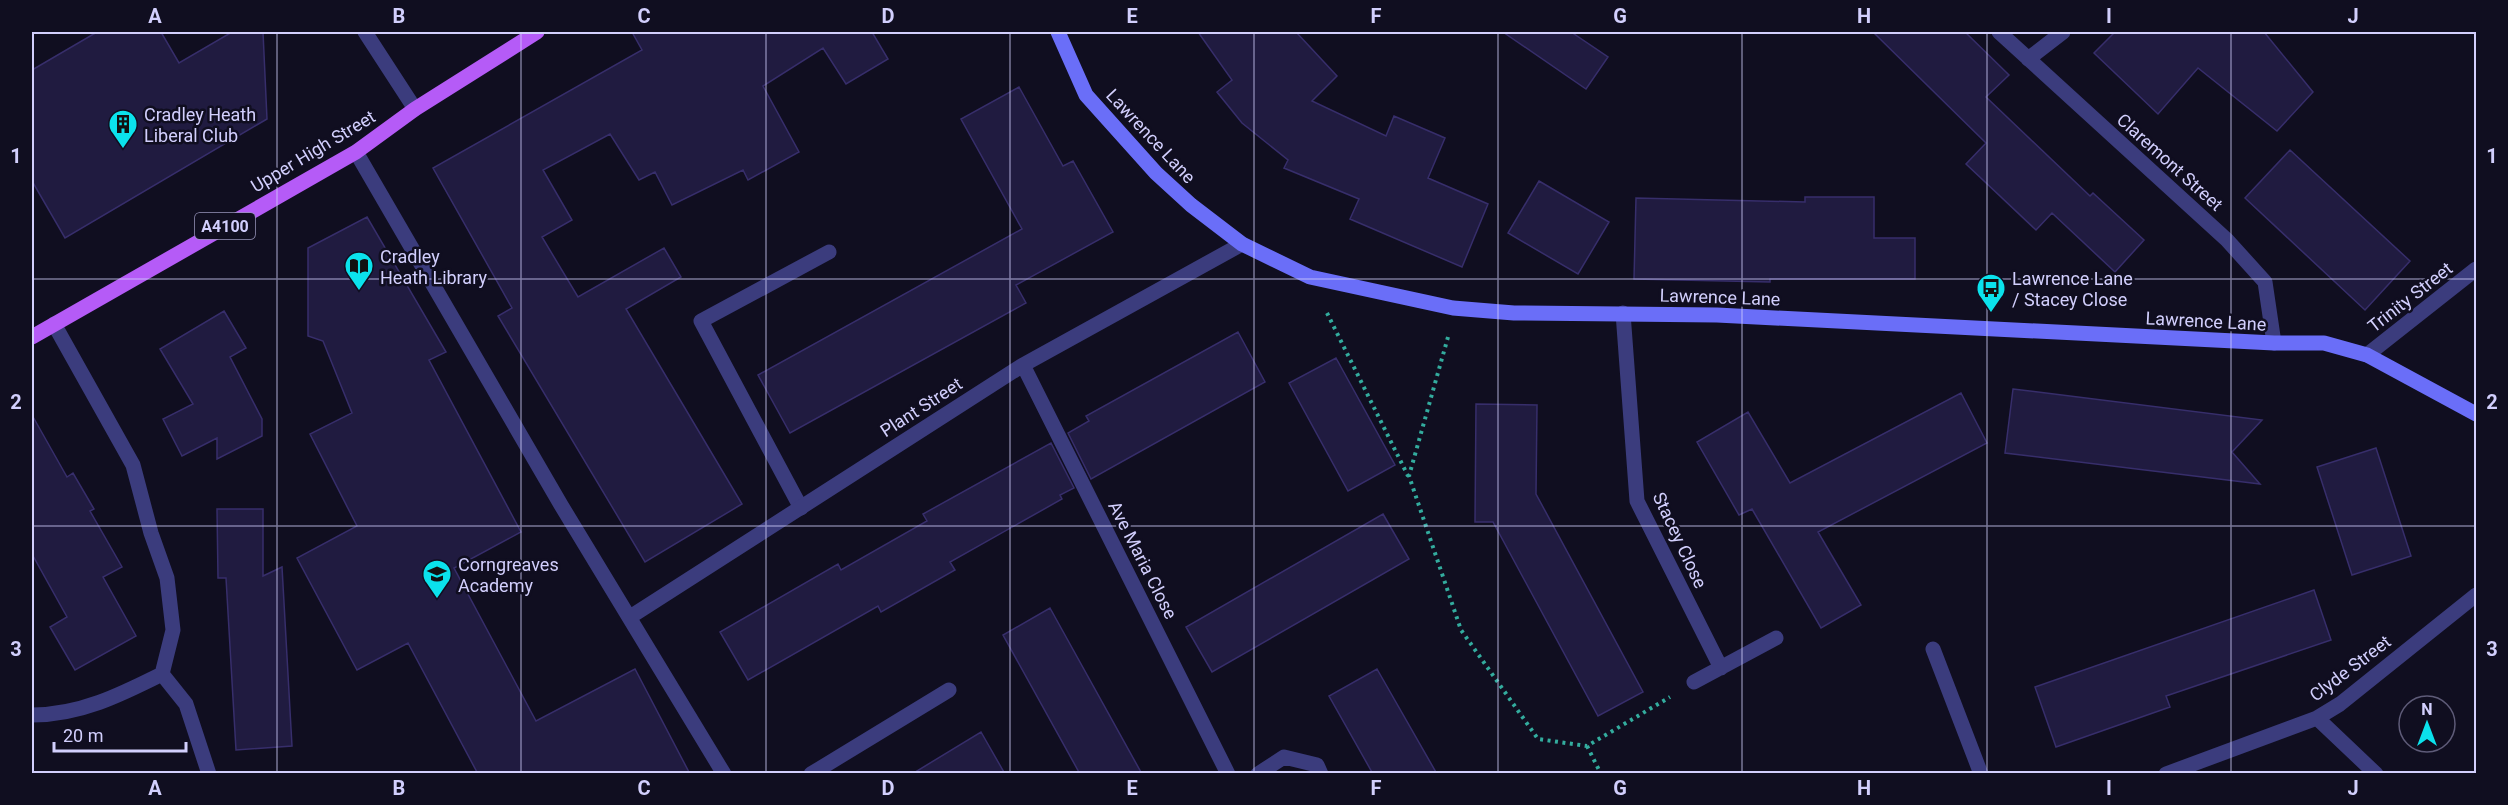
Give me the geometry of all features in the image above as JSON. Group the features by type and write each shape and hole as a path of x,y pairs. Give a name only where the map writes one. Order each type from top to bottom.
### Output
{"main road":[{"name":"Upper High Street","path":"32,337 356,152 415,109 537,32"}],"street":[{"path":"365,32 415,109"},
{"name":"Lawrence Lane","path":"1058,32 1086,95 1156,173 1191,206 1242,244 1310,277 1453,308 1514,313 1717,315 2274,344 2324,343 2367,355 2476,414"},
{"name":"Claremont Street","path":"1999,32 2227,240 2265,282 2274,344"},
{"path":"2028,59 2063,32"},
{"path":"356,152 561,505 724,774"},
{"name":"Plant Street","path":"630,617 1023,365 1242,244"},
{"path":"801,508 701,321 829,252"},
{"name":"Trinity Street","path":"2367,355 2476,269"},
{"name":"Stacey Close","path":"1623,313 1637,501 1721,668"},
{"path":"32,716 58,716 108,701 162,674 173,630 167,578 151,533 134,465 54,324"},
{"name":"Ave Maria Close","path":"1023,365 1228,774"},
{"name":"Clyde Street","path":"2166,774 2317,718 2340,704 2476,595"},
{"path":"1694,682 1776,638"},
{"path":"1933,649 1981,774"},
{"path":"162,674 186,705 209,774"},
{"path":"811,774 949,690"},
{"path":"2317,718 2376,774"},
{"path":"1258,774 1284,757 1317,765 1321,774"}],"path":[{"path":"1310,277 1409,476 1461,630 1538,739 1587,746 1694,682"},
{"path":"1409,476 1446,346 1453,308"},
{"path":"1587,746 1601,774"}],"building":[{"name":"Cradley Heath Liberal Club","path":"97,32 161,32 179,63 232,32 263,32 267,119 65,238 32,181 32,70"},
{"path":"632,32 872,32 888,59 846,84 823,48 763,86 799,152 748,180 743,170 672,205 655,172 639,180 610,134 543,170 572,220 542,237 578,297 664,248 681,277 626,309 742,504 645,562 498,316 512,308 433,168 642,50"},
{"path":"1198,32 1296,32 1337,76 1312,101 1386,136 1394,116 1445,138 1428,178 1488,204 1462,267 1350,219 1359,199 1284,168 1288,160 1242,123 1217,92 1232,80"},
{"path":"1503,32 1571,32 1608,57 1586,89"},
{"path":"1873,32 1965,32 2009,75 1986,97 2090,196 2093,193 2144,240 2115,272 2052,213 2036,230 1966,164 1986,143"},
{"path":"2115,32 2264,32 2313,92 2277,131 2198,68 2158,114 2094,53"},
{"path":"1019,87 1063,166 1073,161 1113,232 1016,285 1026,303 790,433 758,375 1022,229 961,119"},
{"path":"2290,150 2410,261 2365,310 2245,198"},
{"path":"1539,181 1609,222 1578,274 1508,233"},
{"path":"1805,197 1874,197 1874,238 1915,238 1915,279 1770,279 1770,282 1634,279 1636,198 1805,202"},
{"path":"367,217 446,352 429,360 521,532 454,568 536,721 635,669 690,774 478,774 408,643 357,670 297,558 357,526 310,434 352,413 323,341 308,336 308,248"},
{"path":"224,311 246,348 230,357 262,419 262,436 217,459 217,438 182,456 163,419 193,404 160,349"},
{"path":"1238,332 1265,382 1091,479 1068,433 1089,421 1086,416"},
{"path":"1336,358 1395,465 1348,491 1289,383"},
{"path":"2013,389 2262,420 2232,452 2260,484 2005,453"},
{"path":"1961,393 1987,443 1818,532 1861,605 1821,628 1752,509 1739,515 1697,442 1748,412 1790,483"},
{"path":"1476,404 1537,405 1536,494 1643,692 1598,716 1493,522 1475,522"},
{"path":"32,415 67,477 73,473 94,509 90,511 122,567 103,577 136,636 75,670 50,627 67,617 32,554"},
{"path":"1051,443 1074,488 1060,495 1062,499 950,562 955,570 881,612 878,606 748,680 720,632 838,564 841,570 927,521 923,514"},
{"path":"2376,448 2411,556 2352,575 2317,467"},
{"path":"217,509 263,509 263,576 282,567 292,746 236,750 226,578 218,578"},
{"path":"1383,514 1409,559 1212,672 1186,627"},
{"path":"2314,590 2331,640 2166,696 2170,707 2056,747 2035,687"},
{"path":"1050,608 1142,774 1080,774 1003,635"},
{"path":"1377,669 1437,774 1373,774 1329,696"},
{"path":"981,732 1005,774 912,774"}],"place":[{"name":"Cradley Heath Liberal Club","path":"123,150"},
{"name":"Cradley Heath Library","path":"359,292"},
{"name":"Lawrence Lane / Stacey Close","path":"1991,314"},
{"name":"Corngreaves Academy","path":"437,600"}]}
